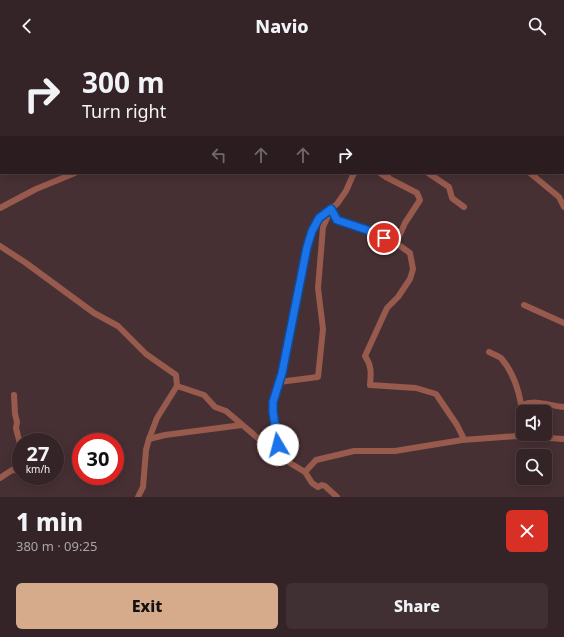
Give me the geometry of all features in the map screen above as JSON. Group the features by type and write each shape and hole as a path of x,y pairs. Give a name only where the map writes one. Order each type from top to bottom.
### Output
{"street":[{"path":"0,208 36,189 73,174"},
{"path":"282,457 282,453 278,445 273,412 274,396 279,382 312,231 319,218 331,209 346,191 354,174"},
{"path":"430,174 450,187 452,198 464,206"},
{"path":"531,174 559,197 564,207"},
{"path":"388,175 417,193 420,200 405,223 396,243"},
{"path":"331,209 337,220 373,232 396,243 410,253 413,269 410,280 398,297 387,308 364,356 371,369 370,386 416,388 436,394 457,425 463,437 462,440"},
{"path":"279,382 318,377 323,329 318,288 323,227 331,209"},
{"path":"1,248 26,263 94,313 118,326 146,354 176,375 177,386 157,418 149,439 146,450 143,487 138,497"},
{"path":"524,305 564,323"},
{"path":"490,352 500,357 516,384 522,405 527,403 543,403 550,405"},
{"path":"177,386 204,395 215,407 226,411 280,457 305,472 312,483 318,487 322,485 325,486 337,497"},
{"path":"14,395 17,433"},
{"path":"552,406 564,407"},
{"path":"149,439 165,435 242,425"},
{"path":"305,472 316,460 354,450 395,451 462,440 516,436"},
{"path":"552,438 564,439"},
{"path":"0,478 12,470"}],"route":[{"path":"278,445 273,402 282,373 307,247 315,223 323,214 331,209 337,220 373,232 384,238"}]}
